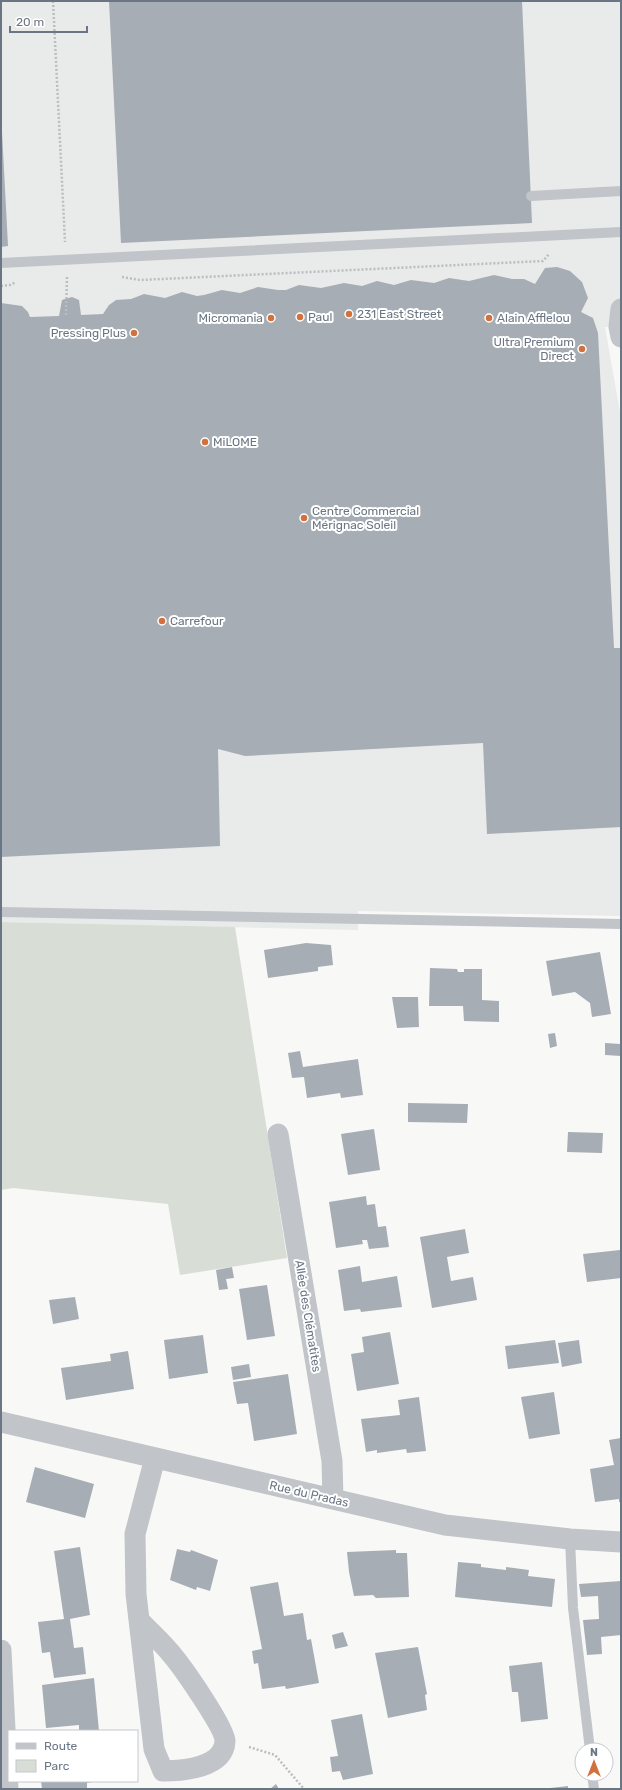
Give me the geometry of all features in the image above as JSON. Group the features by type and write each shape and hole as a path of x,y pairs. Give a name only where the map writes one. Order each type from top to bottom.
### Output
{"street":[{"path":"621,309 619,328 621,337"},
{"name":"Allée des Clématites","path":"278,1134 332,1461 333,1499"},
{"name":"Rue du Pradas","path":"1,1422 445,1525 570,1539 621,1542"},
{"path":"140,1620 172,1655 215,1719 225,1740 223,1750 212,1762 182,1771 163,1771 154,1749 136,1594 135,1534 155,1458"},
{"path":"1,1650 8,1789"}],"lane":[{"path":"531,196 621,191"},
{"path":"1,262 621,232"},
{"path":"1,912 621,924"},
{"path":"570,1539 574,1608 589,1742"}],"path":[{"path":"53,1 66,260 66,315"},
{"path":"116,274 140,280 543,261 562,236"},
{"path":"1,286 10,285 21,279"},
{"path":"225,1740 275,1755 304,1789"}],"shaded area":[{"name":"Centre Commercial Mérignac Soleil","path":"1,1 621,1 621,327 605,327 621,418 621,916 358,911 358,930 1,922"}],"green space":[{"path":"1,922 235,927 287,1258 180,1275 168,1204 13,1188 1,1190"}],"building":[{"path":"109,1 522,1 532,223 121,243"},
{"path":"1,113 8,246 1,247"},
{"name":"Centre Commercial Mérignac Soleil","path":"557,267 570,271 582,282 588,298 581,312 593,318 598,333 614,648 621,648 621,827 487,834 483,743 245,756 218,749 220,846 1,857 1,303 22,306 28,312 30,317 59,316 62,300 72,297 79,300 81,315 103,314 109,305 116,300 131,299 144,294 165,298 182,292 197,296 222,290 240,293 258,287 286,290 299,285 321,288 344,283 362,286 377,281 394,285 411,280 434,283 449,278 469,281 494,275 512,279 524,279 535,284 545,268"},
{"path":"306,943 331,945 333,965 318,967 318,971 268,978 264,950"},
{"path":"600,952 611,1014 592,1017 590,1003 575,992 552,996 546,961"},
{"path":"430,968 457,969 458,972 464,972 464,969 482,969 482,1000 499,1001 499,1022 464,1021 463,1006 429,1006"},
{"path":"392,997 418,997 419,1027 397,1028"},
{"path":"555,1033 557,1046 550,1048 548,1034"},
{"path":"605,1043 621,1044 621,1056 605,1055"},
{"path":"300,1051 303,1067 358,1059 363,1095 341,1098 340,1093 307,1098 304,1077 292,1078 288,1053"},
{"path":"408,1103 468,1104 467,1123 408,1122"},
{"path":"374,1129 380,1170 348,1175 341,1134"},
{"path":"568,1132 603,1133 602,1153 567,1152"},
{"path":"366,1196 367,1205 375,1204 378,1227 386,1226 389,1247 369,1249 367,1240 362,1240 363,1244 336,1248 329,1202"},
{"path":"465,1229 469,1253 447,1257 451,1281 473,1277 477,1300 432,1308 420,1237"},
{"path":"620,1250 621,1278 587,1282 583,1254"},
{"path":"360,1266 362,1282 397,1276 402,1307 361,1312 360,1309 344,1311 338,1270"},
{"path":"232,1267 234,1278 226,1279 228,1289 219,1290 216,1270"},
{"path":"267,1285 275,1336 247,1340 239,1289"},
{"path":"75,1297 79,1319 53,1324 49,1300"},
{"path":"390,1332 399,1384 357,1391 351,1354 364,1352 362,1337"},
{"path":"203,1335 208,1373 169,1379 164,1340"},
{"path":"555,1340 559,1363 508,1369 505,1346"},
{"path":"579,1340 582,1363 562,1367 558,1343"},
{"path":"128,1351 134,1389 66,1400 61,1368 111,1361 110,1354"},
{"path":"249,1364 251,1377 233,1380 231,1367"},
{"path":"288,1374 297,1434 254,1441 248,1403 237,1404 233,1382"},
{"path":"554,1392 560,1434 529,1439 521,1397"},
{"path":"419,1397 426,1451 407,1453 406,1449 377,1453 377,1450 366,1452 361,1419 400,1415 398,1400"},
{"path":"621,1438 621,1502 619,1502 619,1499 595,1502 590,1469 614,1465 609,1440"},
{"path":"35,1467 94,1484 85,1518 26,1502"},
{"path":"80,1547 90,1615 70,1619 74,1648 83,1647 86,1674 54,1678 50,1652 42,1653 38,1622 64,1619 54,1551"},
{"path":"177,1549 190,1552 191,1550 218,1560 210,1591 197,1587 196,1590 170,1580"},
{"path":"396,1550 396,1553 407,1553 409,1597 376,1598 373,1595 354,1596 347,1552"},
{"path":"458,1562 481,1564 481,1567 506,1570 506,1567 529,1570 528,1576 555,1579 552,1607 455,1597"},
{"path":"621,1581 621,1635 601,1637 602,1654 587,1655 583,1620 599,1619 598,1596 581,1597 579,1584"},
{"path":"278,1582 284,1616 303,1613 307,1640 311,1639 319,1683 286,1689 285,1686 262,1689 258,1663 254,1664 252,1651 262,1649 250,1587"},
{"path":"343,1632 348,1646 335,1649 332,1635"},
{"path":"418,1647 427,1694 425,1695 427,1710 388,1718 375,1653"},
{"path":"542,1662 548,1719 521,1722 518,1692 512,1692 509,1666"},
{"path":"94,1678 99,1730 79,1730 79,1725 46,1728 42,1685"},
{"path":"362,1714 373,1774 343,1780 340,1771 332,1772 330,1757 338,1756 331,1720"},
{"path":"41,1782 92,1782 87,1783 87,1789 42,1789"},
{"path":"276,1784 279,1789 270,1789"},
{"path":"568,1786 568,1789 550,1789 550,1788"}],"place":[{"name":"231 East Street","path":"349,314"},
{"name":"Paul","path":"300,317"},
{"name":"Micromania","path":"271,318"},
{"name":"Alain Afflelou","path":"489,318"},
{"name":"Pressing Plus","path":"134,333"},
{"name":"Ultra Premium Direct","path":"582,349"},
{"name":"MiLOME","path":"205,442"},
{"name":"Centre Commercial Mérignac Soleil","path":"304,518"},
{"name":"Carrefour","path":"162,621"}]}
